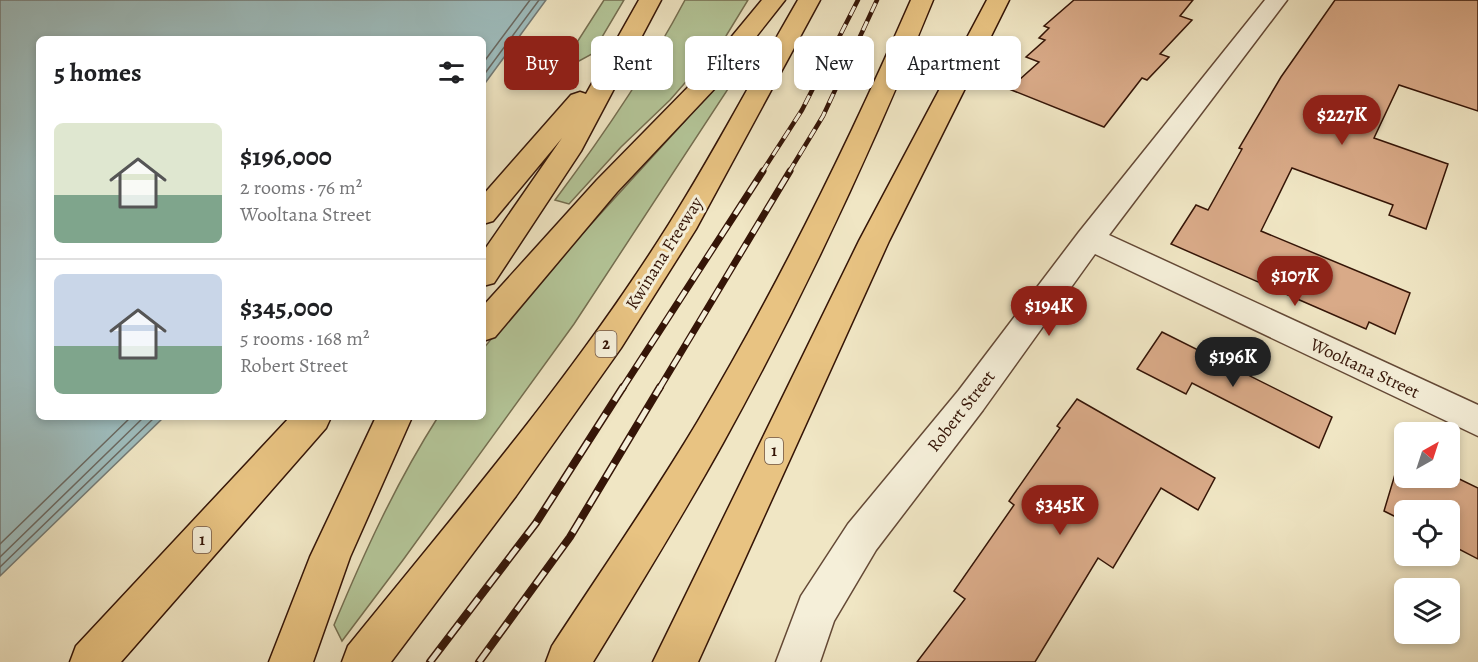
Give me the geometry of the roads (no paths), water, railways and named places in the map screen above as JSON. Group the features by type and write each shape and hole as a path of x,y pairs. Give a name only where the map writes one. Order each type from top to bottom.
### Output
{"highway":[{"path":"631,36 650,0"},
{"path":"486,325 607,186 708,80 774,0"},
{"name":"Kwinana Freeway","path":"364,662 503,484 609,339 687,219 809,0"},
{"path":"568,662 710,432 786,293 870,117 922,0"},
{"path":"874,241 972,0"},
{"name":"1","path":"675,662 874,241 998,0"},
{"path":"486,211 591,88"},
{"path":"486,271 568,151 602,90"},
{"name":"1","path":"92,662 310,420"},
{"path":"291,662 330,557 393,420"},
{"path":"367,474 411,420"}],"street":[{"name":"Robert Street","path":"798,662 816,611 862,537 971,400 1090,239 1276,0"},
{"name":"Wooltana Street","path":"1090,239 1478,421"}],"water":[{"path":"0,0 546,0 520,36 504,36 504,57 486,82 486,36 36,36 36,420 161,420 0,576"}],"railway":[{"path":"762,172 802,110 858,0"},
{"path":"789,172 823,116 877,0"},
{"path":"622,389 763,171"},
{"path":"659,389 790,171"},
{"path":"430,662 536,523 623,387"},
{"path":"479,662 570,537 660,387"}]}
